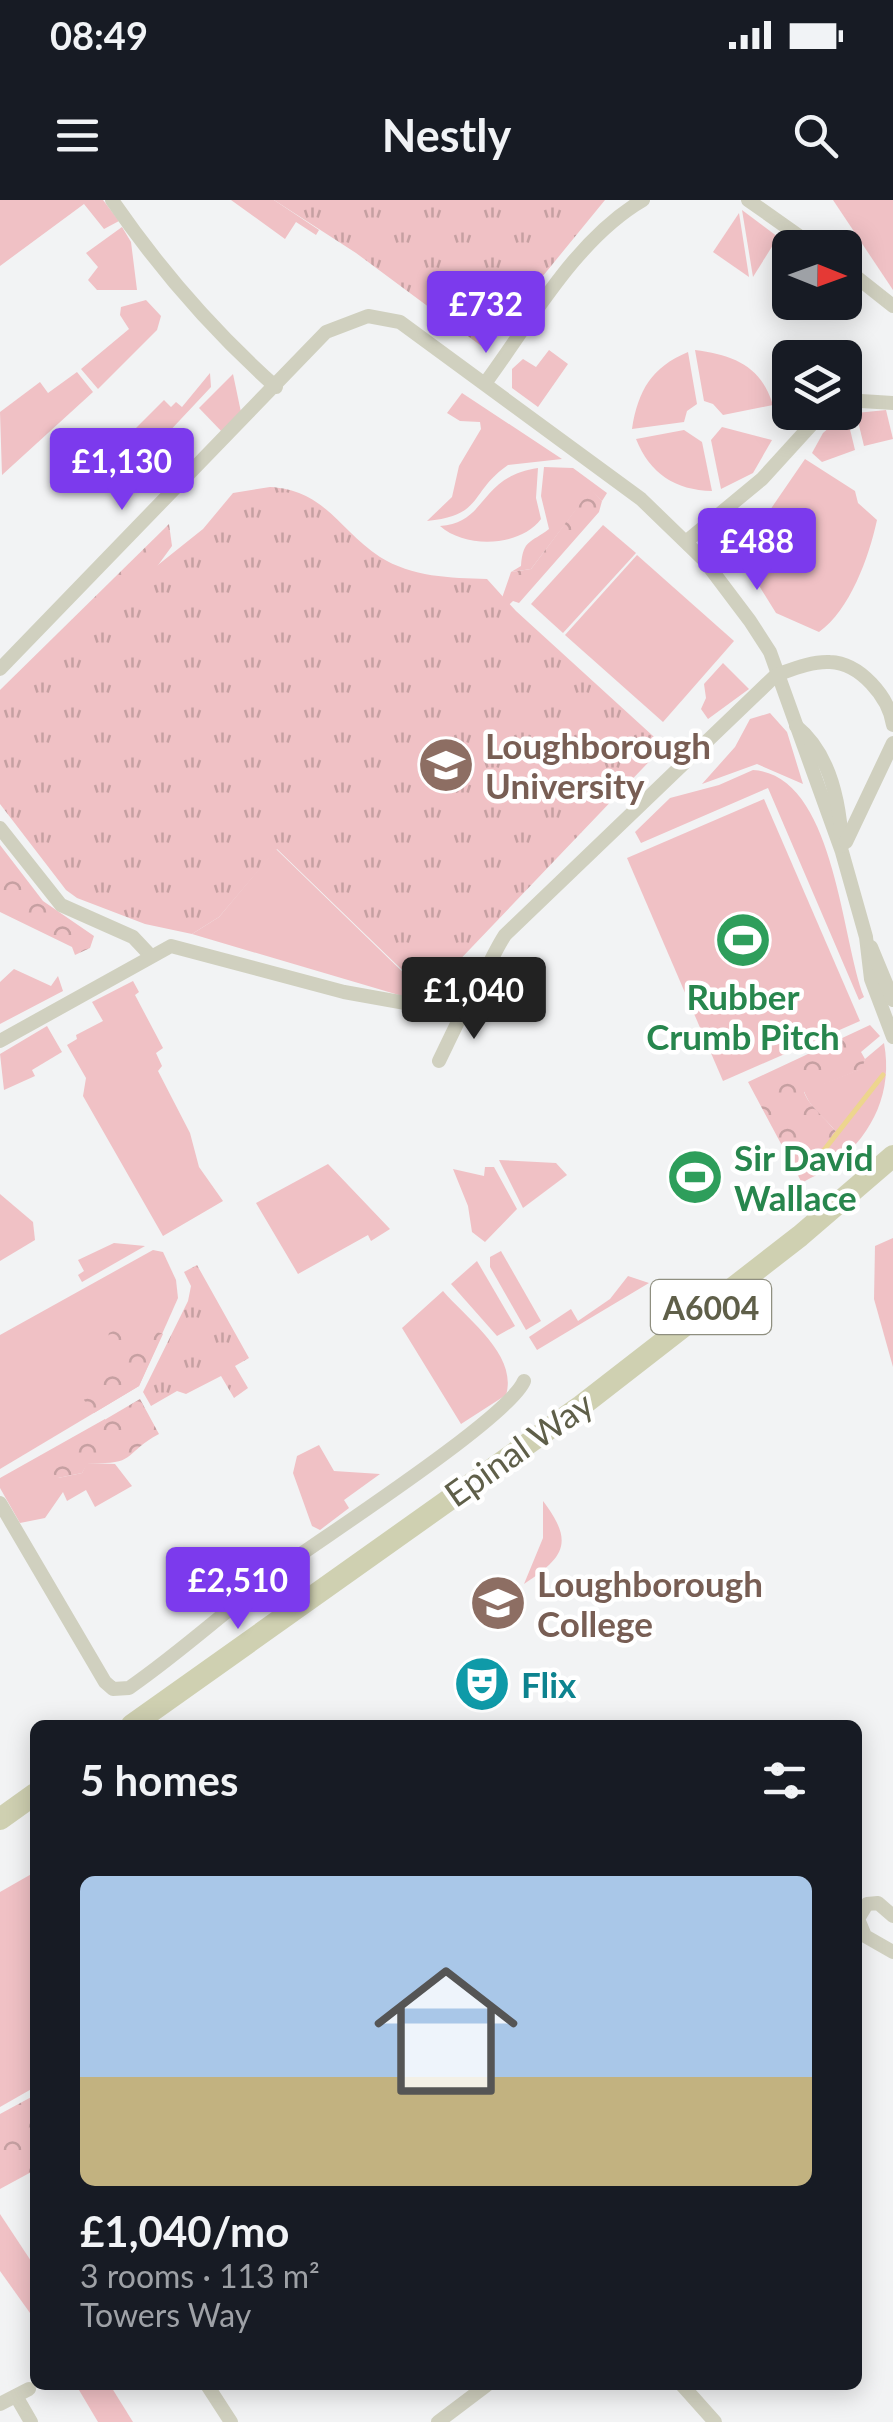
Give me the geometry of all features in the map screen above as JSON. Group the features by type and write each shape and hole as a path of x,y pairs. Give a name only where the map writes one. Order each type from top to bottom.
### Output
{"main road":[{"name":"Epinal Way","path":"139,1720 581,1406 800,1236 893,1156"},
{"path":"0,1819 30,1798"}],"street":[{"path":"112,200 171,282 223,340 276,386"},
{"path":"486,382 564,275 606,228 642,200"},
{"path":"748,200 790,230"},
{"path":"862,281 893,306"},
{"path":"0,669 326,332 368,316 400,322 640,498 686,541 750,620 770,652 796,726 814,740 824,759 841,823 842,852 866,938 893,1000"},
{"path":"862,401 893,402"},
{"path":"686,541 762,479 806,430"},
{"path":"439,1060 505,935 776,674 805,665 840,663 877,690 891,711 893,725"},
{"path":"842,852 855,816 893,743"},
{"path":"0,828 61,905 133,938 149,954"},
{"path":"866,938 870,979 893,1037"},
{"path":"0,1041 164,947 344,992 455,1012 466,1005"},
{"path":"0,1503 104,1682 113,1688 129,1688 283,1567 520,1392 524,1381"},
{"path":"862,1912 867,1904 878,1903 893,1916"},
{"path":"862,1929 865,1936 893,1952"},
{"path":"211,2390 232,2422"},
{"path":"438,2422 480,2390"},
{"path":"686,2390 715,2422"},
{"path":"0,2404 22,2392 32,2422"}],"green space":[{"path":"0,200 103,200 119,221 104,229 84,204 0,266"},
{"path":"231,200 274,200 319,230 316,235 296,222 285,239"},
{"path":"274,200 605,200 484,348 356,253"},
{"path":"833,200 893,200 893,290 862,244 862,230 853,230"},
{"path":"742,210 772,232 772,247 753,277"},
{"path":"739,213 749,277 713,252"},
{"path":"122,227 131,242 137,290 97,290 88,280 98,267 86,253"},
{"path":"146,300 161,316 157,330 98,389 81,369 129,329 120,315 121,307"},
{"path":"549,350 568,364 538,407 512,388 512,369 523,359 536,367"},
{"path":"695,350 722,355 744,365 761,381 772,405 723,415 704,401"},
{"path":"688,352 697,404 687,411 684,422 632,429 638,403 649,382 665,365"},
{"path":"77,372 93,392 2,475 0,412 40,382 48,393"},
{"path":"210,373 211,387 165,436 153,439 135,429 164,400 171,407 176,402 182,407"},
{"path":"233,374 242,417 225,435 199,408"},
{"path":"462,393 562,459 508,465 468,508 427,521 452,497 459,466 481,429 480,422 460,421 447,413"},
{"path":"886,410 893,439 864,446 862,412"},
{"path":"722,427 772,440 753,473 721,489 711,440"},
{"path":"684,430 702,442 712,491 686,487 665,478 649,462 636,439"},
{"path":"850,430 855,450 822,462 812,453 823,433"},
{"path":"805,459 855,491 858,503 877,520 849,597 819,632 776,613 748,568 757,529"},
{"path":"544,467 573,468 607,493 602,501 591,490 531,569 511,572 521,566 529,543 549,529 541,496"},
{"path":"538,468 536,498 541,519 532,528 507,540 492,542 464,539 440,526 467,517 504,480"},
{"path":"270,487 304,495 318,503 365,546 392,564 432,575 487,579 516,611 664,746 427,994 277,849 219,917 192,934 145,924 77,898 66,890 0,804 0,691 203,529 233,493"},
{"path":"591,489 602,501 599,512 519,603 513,601 495,618 511,572 531,569"},
{"path":"169,524 172,546 0,782 0,690"},
{"path":"603,525 636,553 563,633 531,604"},
{"path":"637,555 734,641 663,722 565,635"},
{"path":"723,663 749,689 708,719 701,709 706,698 704,684"},
{"path":"770,713 787,732 803,784 757,764 702,784 735,747 750,719"},
{"path":"753,770 780,779 802,799 818,829 831,864 864,997 859,1000 768,788 641,843 635,832 670,798 719,785"},
{"name":"Rubber Crumb Pitch","path":"764,799 860,1021 723,1081 627,858"},
{"path":"0,845 43,901 94,936 90,948 75,955 72,947 0,912"},
{"path":"276,849 413,982 409,998 192,934 219,917"},
{"path":"14,969 51,986 58,976 63,991 0,1024 0,982"},
{"path":"133,981 139,992 135,995 163,1048 156,1053 162,1066 158,1071 190,1133 199,1167 223,1201 163,1236 83,1096 86,1078 67,1045 77,1039 76,1035 103,1021 92,1002"},
{"path":"870,1025 880,1036 861,1052 865,1059 862,1069 804,1092 839,1136 843,1153 834,1165 802,1183 748,1082"},
{"path":"47,1026 62,1052 32,1070 35,1076 4,1090 0,1054"},
{"path":"884,1043 886,1078 877,1110 861,1138 838,1162 840,1141 804,1091 861,1069 865,1059"},
{"path":"499,1160 556,1163 567,1175 523,1208"},
{"path":"328,1164 390,1229 371,1241 368,1235 298,1274 256,1203"},
{"path":"485,1167 494,1167 517,1209 485,1242 472,1232 468,1206 453,1169 484,1176"},
{"path":"0,1194 33,1222 35,1240 0,1261"},
{"path":"893,1238 893,1367 874,1299 875,1246"},
{"path":"114,1243 145,1246 82,1282 78,1275 84,1271 78,1260"},
{"path":"153,1250 163,1252 176,1280 178,1298 139,1386 0,1469 0,1335"},
{"path":"501,1251 541,1321 526,1330 490,1267 490,1257"},
{"path":"477,1261 515,1326 497,1336 451,1284"},
{"path":"197,1265 249,1358 235,1366 248,1388 234,1398 221,1376 186,1394 177,1391 151,1406 143,1392 188,1301 191,1286 184,1272"},
{"path":"628,1276 649,1283 537,1350 529,1337 571,1309 578,1321 610,1299"},
{"path":"443,1291 498,1352 508,1380 506,1395 461,1424 402,1328"},
{"path":"129,1324 138,1337 151,1330 163,1334 139,1386 94,1413 84,1400 84,1378 100,1366 109,1333"},
{"path":"140,1399 159,1434 123,1460 88,1463 82,1473 58,1478 51,1472 49,1457 55,1449"},
{"path":"105,1419 105,1423 62,1447 58,1478 82,1473 87,1463 115,1464 132,1486 95,1507 86,1490 67,1501 63,1492 45,1518 20,1523 0,1488 0,1478"},
{"path":"319,1445 334,1471 380,1474 344,1500 349,1508 320,1530 312,1526 293,1473 297,1456"},
{"path":"543,1501 559,1528 560,1548 548,1566 524,1584 543,1538"},
{"path":"30,1875 30,2090 0,2107 0,1892"},
{"path":"30,2098 30,2173 0,2189 0,2114"},
{"path":"0,2214 30,2259 30,2313 0,2271"},
{"path":"79,2390 113,2390 133,2422 98,2422"}],"waterway":[{"path":"817,1159 883,1075"}],"place":[{"name":"Loughborough University","path":"446,765"},
{"name":"Rubber Crumb Pitch","path":"743,940"},
{"name":"Sir David Wallace","path":"695,1177"},
{"name":"Loughborough College","path":"498,1603"},
{"name":"Flix","path":"482,1684"}]}
